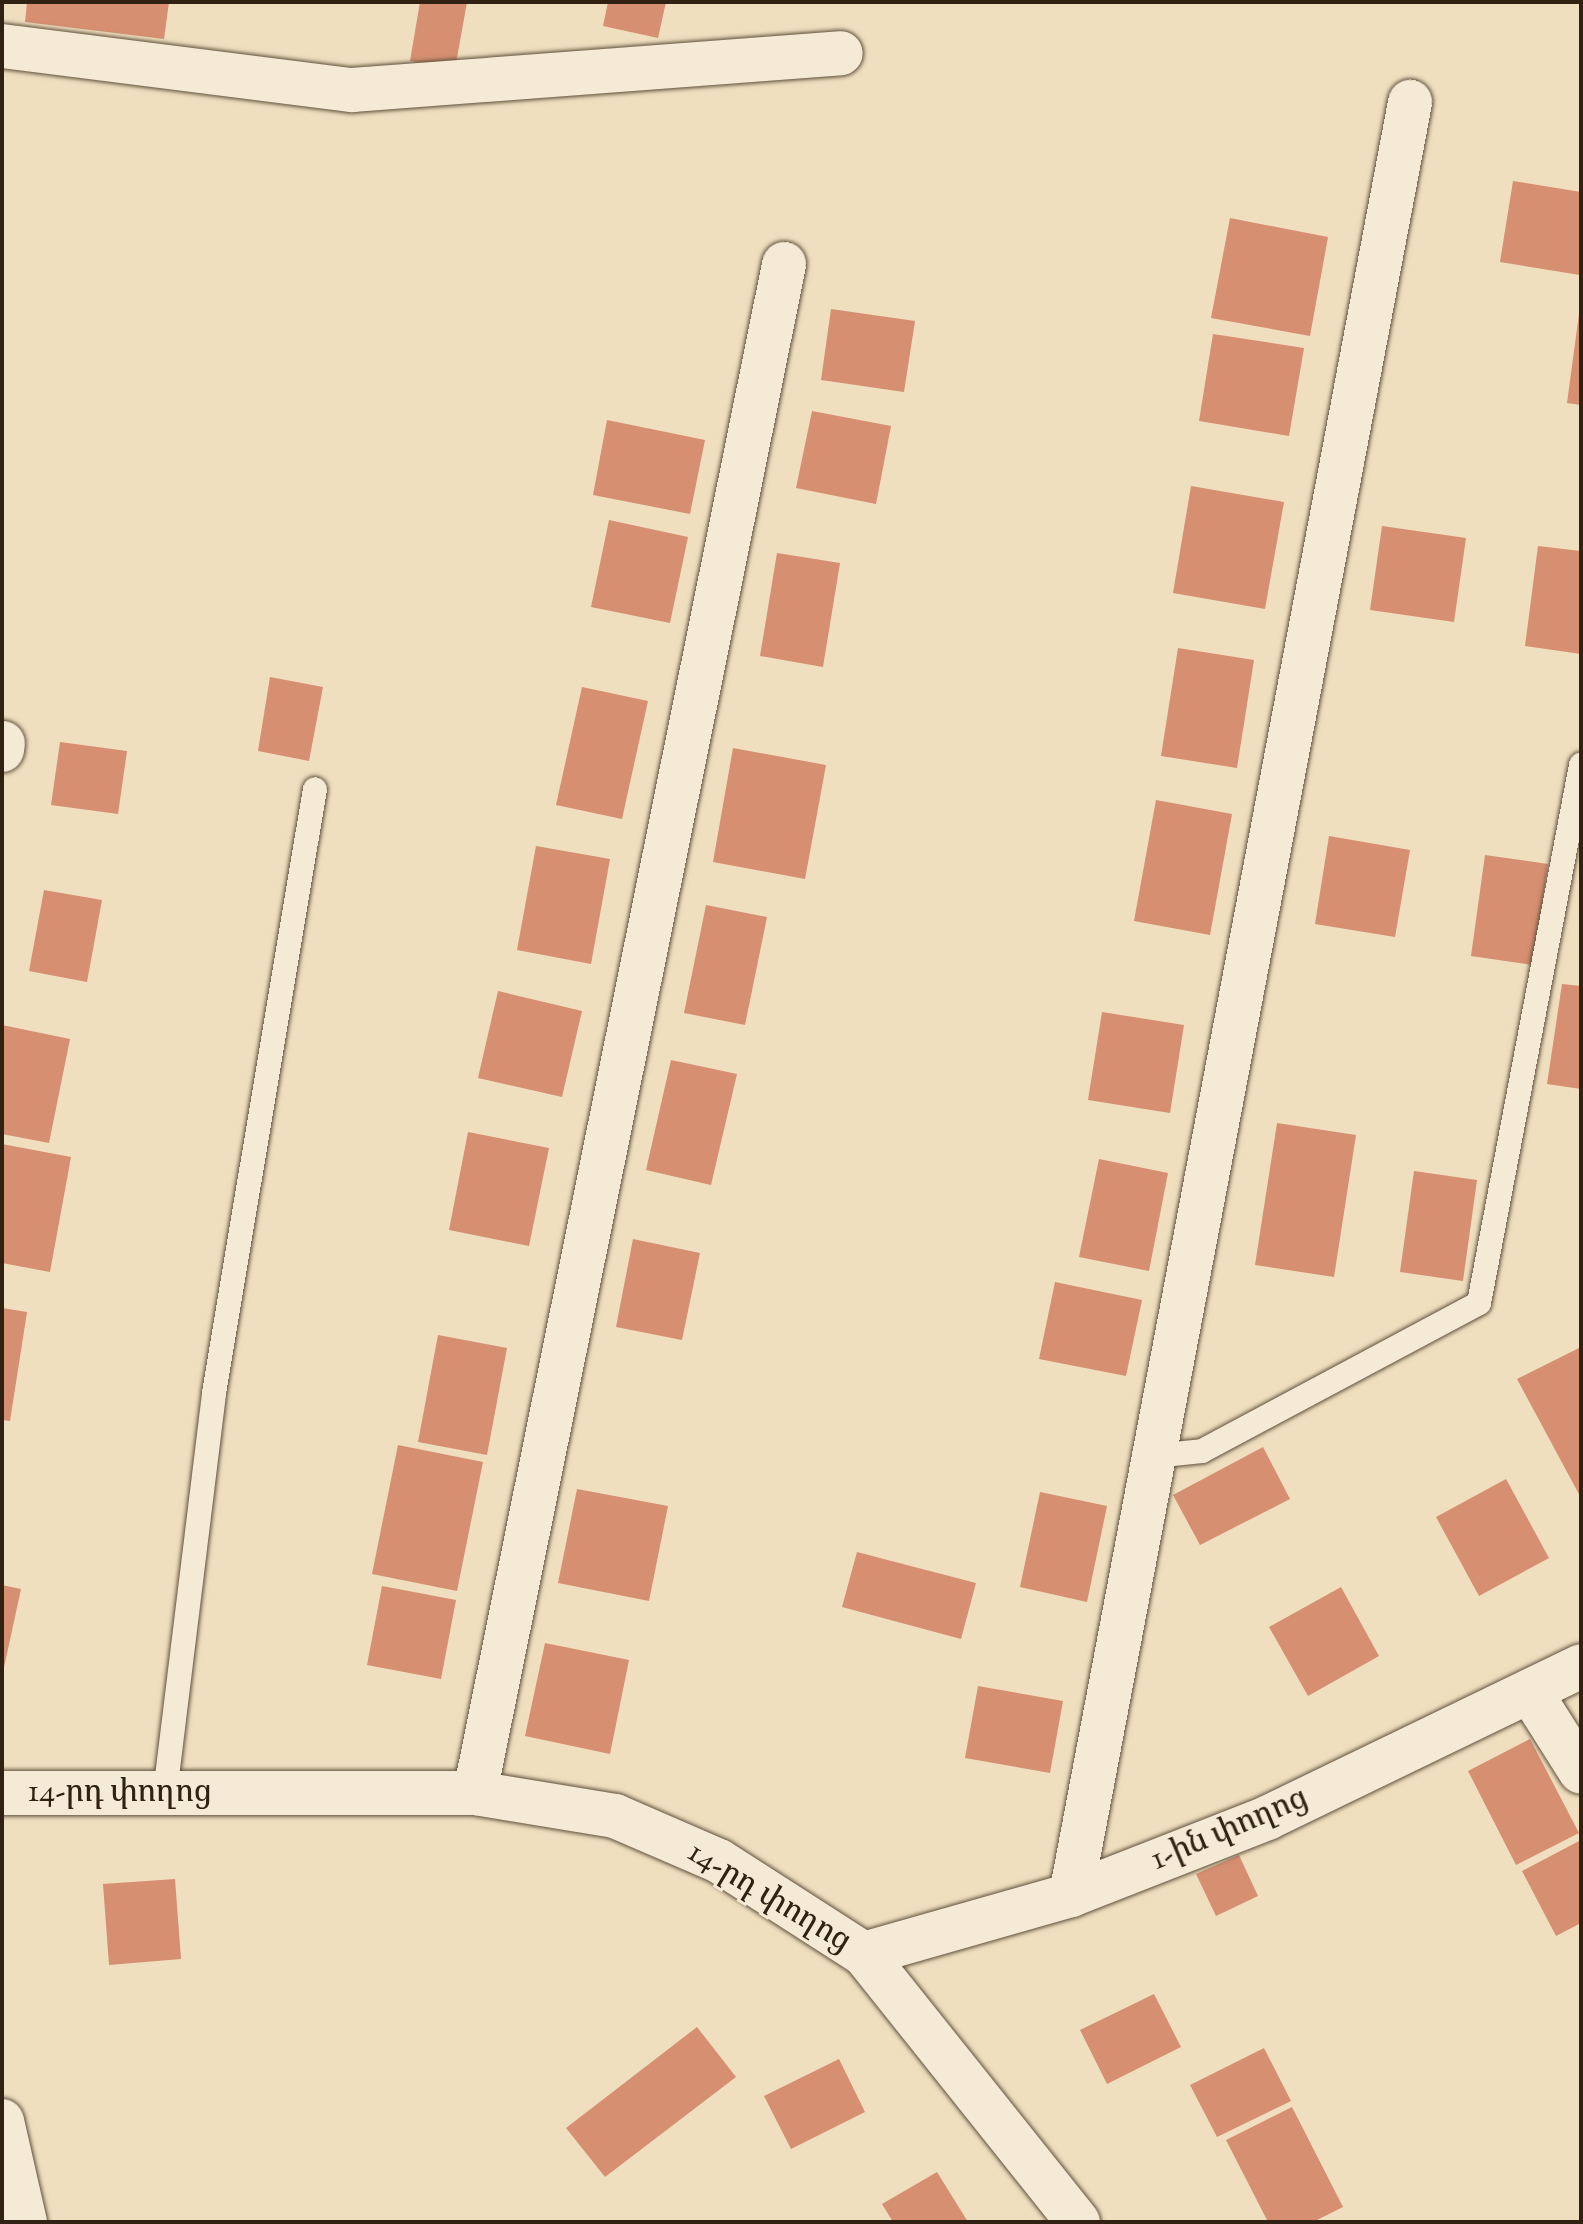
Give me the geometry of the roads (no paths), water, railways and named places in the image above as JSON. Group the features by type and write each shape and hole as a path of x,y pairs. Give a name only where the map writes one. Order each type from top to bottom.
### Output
{"street":[{"path":"2,46 352,90 841,53"},
{"path":"1071,1895 1410,102"},
{"path":"475,1793 784,264"},
{"name":"1-ին փողոց","path":"864,1954 1071,1895 1267,1818 1531,1693 1581,1666"},
{"path":"1531,1693 1581,1772"},
{"name":"14-րդ փողոց","path":"2,1793 475,1793 615,1816 719,1861 864,1954 1078,2222"},
{"path":"2,2121 25,2222"}],"lane":[{"path":"1154,1456 1202,1451 1479,1303 1581,765"},
{"path":"165,1793 214,1393 315,789"}]}
